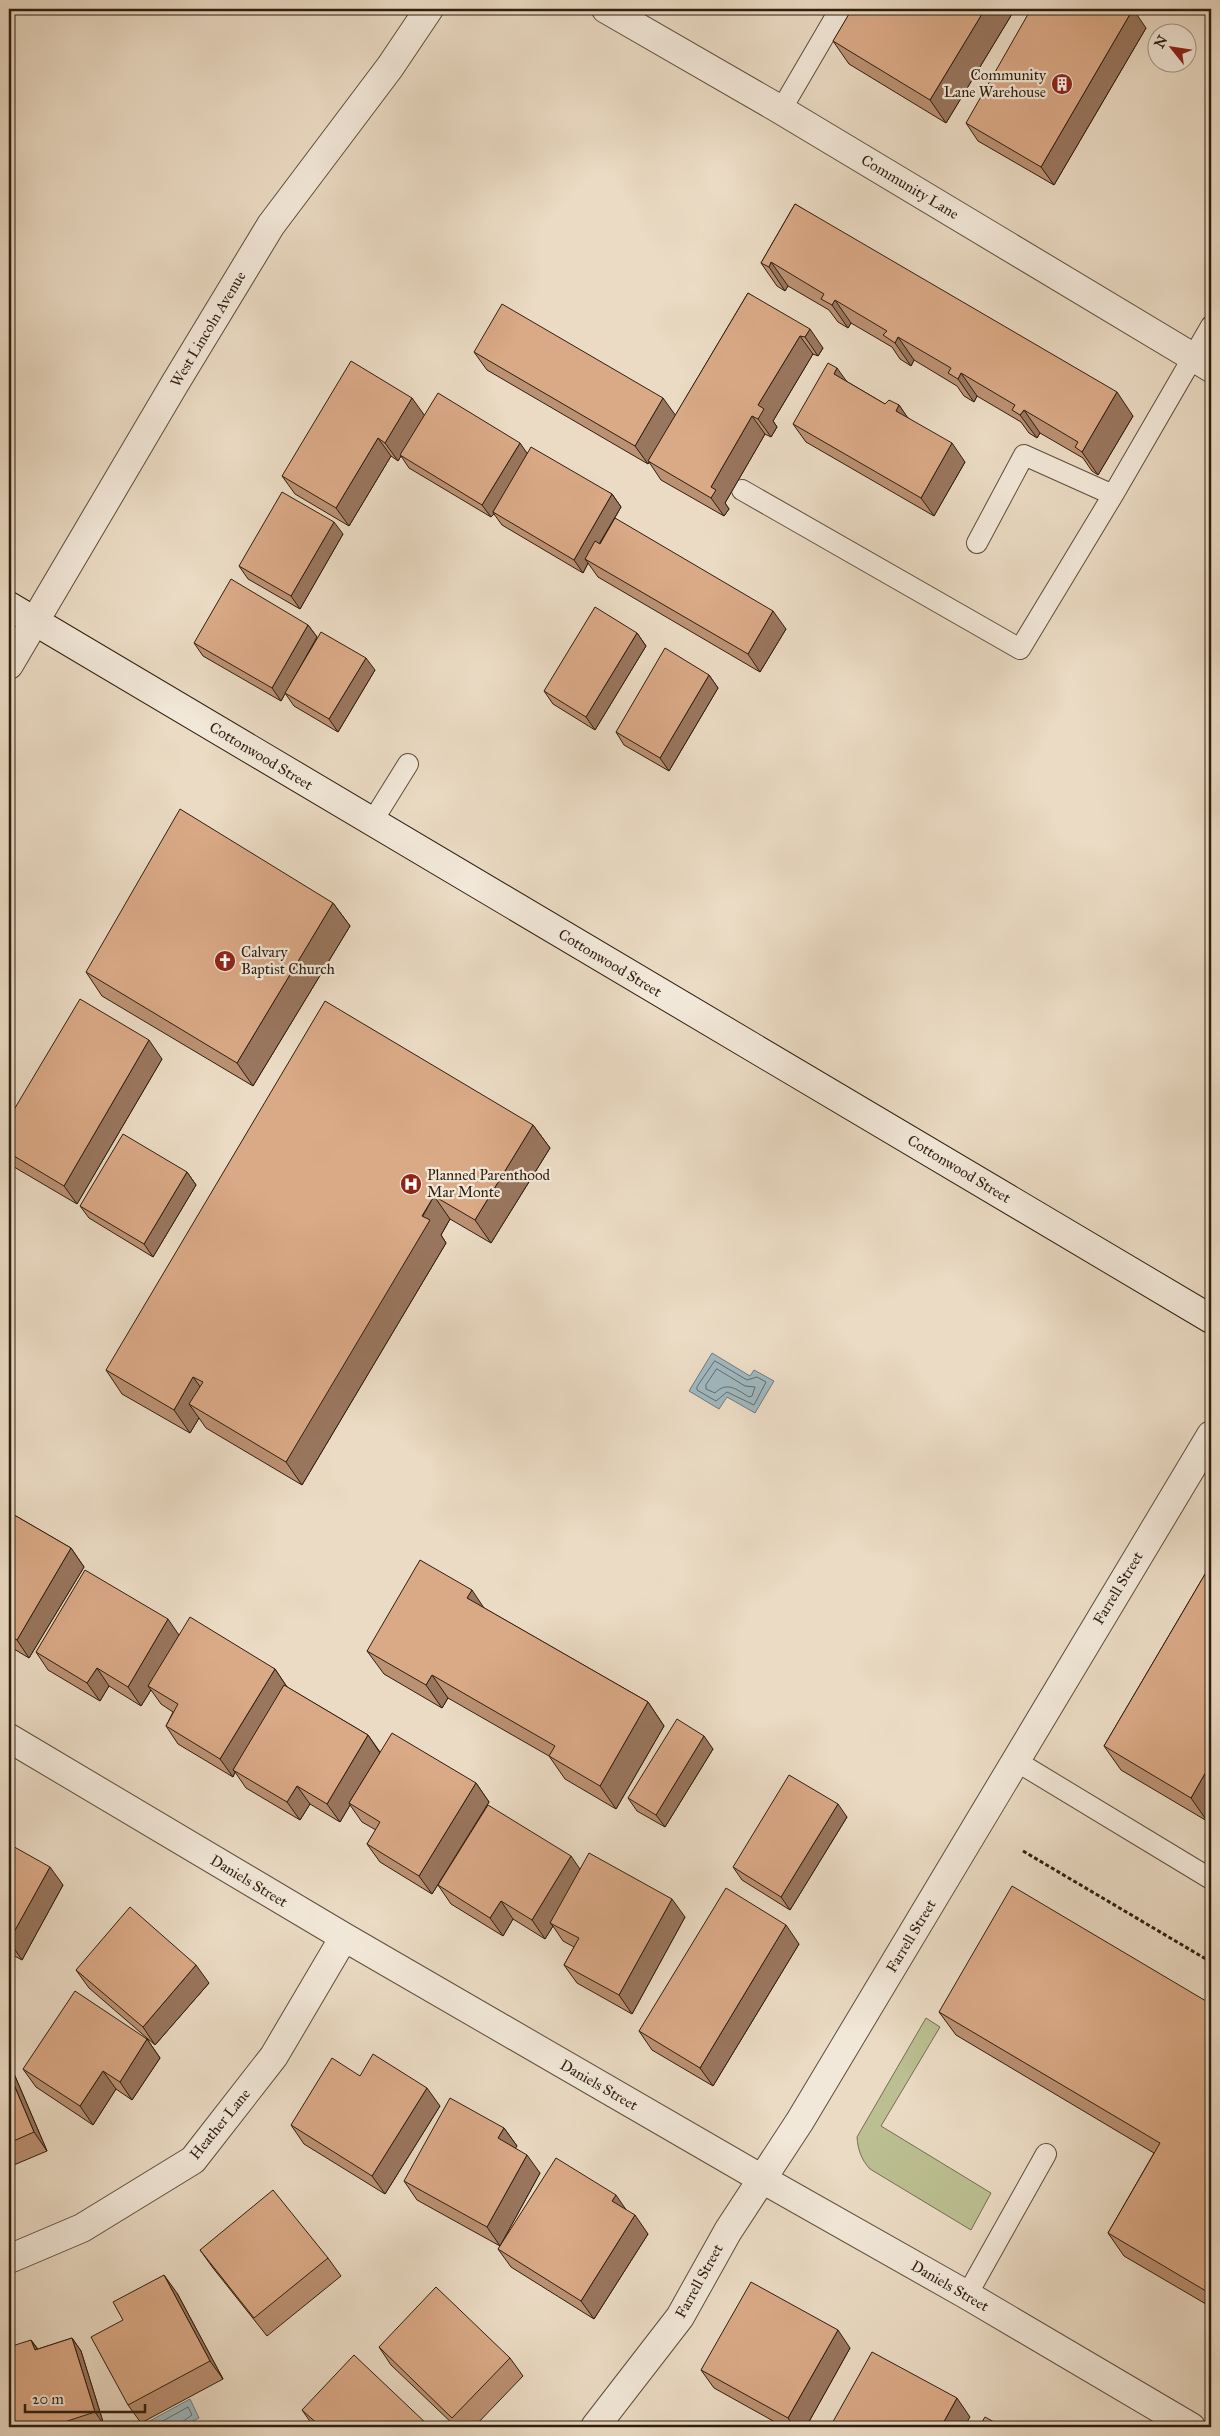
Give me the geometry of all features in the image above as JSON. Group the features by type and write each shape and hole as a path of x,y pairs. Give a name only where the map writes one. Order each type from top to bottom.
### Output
{"street":[{"name":"West Lincoln Avenue","path":"9,665 271,225 390,67 429,9"},
{"name":"Community Lane","path":"606,9 781,110 1202,363"},
{"name":"Cottonwood Street","path":"9,606 1211,1319"},
{"name":"Farrell Street","path":"595,2427 680,2317 728,2231 800,2121 1211,1435"},
{"name":"Daniels Street","path":"9,1738 344,1937 762,2179 967,2295 1190,2427"},
{"name":"Heather Lane","path":"9,2259 82,2228 193,2160 274,2056 344,1937"}],"lane":[{"path":"781,110 840,9"},
{"path":"742,490 1020,649 1114,496 1202,363 1211,326"},
{"path":"977,543 1024,455 1114,496"},
{"path":"372,822 408,764"},
{"path":"1016,1761 1211,1879"},
{"path":"967,2295 1046,2154"}],"path":[{"path":"1022,1852 1211,1962"}],"green space":[{"path":"926,2018 940,2027 881,2126 991,2193 971,2230 870,2169 862,2158 858,2146 857,2137"}],"water":[{"path":"712,1353 750,1376 754,1370 774,1381 755,1413 727,1397 719,1409 689,1391"},
{"path":"190,2399 199,2418 181,2427 148,2427 146,2423"}],"building":[{"path":"852,9 985,9 930,100 833,41"},
{"name":"Community Lane Warehouse","path":"1031,9 1133,9 1041,167 966,123"},
{"path":"795,204 1117,392 1082,452 1075,447 1078,442 1024,410 1020,415 1012,410 1015,405 961,373 958,379 948,373 951,368 898,337 895,343 883,335 887,331 835,300 832,305 821,299 824,294 771,262 769,267 761,263"},
{"path":"748,293 810,329 805,337 800,336 758,405 764,409 758,419 752,416 711,487 716,490 711,498 648,461"},
{"path":"502,304 663,398 635,446 474,352"},
{"path":"351,361 412,398 385,443 378,438 336,508 282,476"},
{"path":"828,363 837,368 834,374 885,404 889,400 899,405 896,411 952,443 921,498 793,424"},
{"path":"438,393 520,443 482,505 400,455"},
{"path":"531,447 612,494 574,560 493,512"},
{"path":"282,492 334,522 291,596 239,566"},
{"path":"615,518 773,611 748,654 585,559 595,541 600,544"},
{"path":"231,579 308,625 272,688 194,643"},
{"path":"595,607 637,633 586,717 544,691"},
{"path":"321,632 366,658 329,719 285,693"},
{"path":"665,648 709,675 660,758 616,732"},
{"name":"Calvary Baptist Church","path":"180,809 333,903 237,1063 86,972"},
{"path":"80,999 149,1040 64,1186 9,1153 9,1118"},
{"path":"325,1001 533,1125 475,1220 434,1196 422,1216 430,1220 286,1462 189,1404 203,1382 193,1377 174,1410 106,1370"},
{"path":"123,1134 187,1172 144,1244 80,1206"},
{"path":"9,1512 71,1548 17,1640 9,1635"},
{"path":"420,1560 472,1590 467,1598 648,1702 600,1786 549,1756 555,1746 432,1675 426,1685 367,1651"},
{"path":"1211,1564 1211,1763 1191,1798 1104,1746"},
{"path":"85,1570 168,1619 128,1687 97,1668 87,1683 36,1652"},
{"path":"190,1617 275,1669 220,1759 166,1726 178,1704 148,1686"},
{"path":"284,1685 368,1735 327,1804 297,1786 287,1802 233,1770"},
{"path":"677,1719 704,1736 656,1815 628,1798"},
{"path":"392,1733 476,1783 419,1876 367,1844 380,1822 349,1803"},
{"path":"789,1775 838,1804 781,1897 733,1867"},
{"path":"488,1805 571,1856 532,1920 501,1901 490,1918 438,1885"},
{"path":"9,1844 50,1867 9,1941"},
{"path":"589,1853 672,1899 619,1995 564,1965 579,1938 550,1923"},
{"path":"1012,1886 1211,2004 1211,2294 1108,2233 1160,2143 939,2012"},
{"path":"726,1888 786,1925 700,2068 639,2031"},
{"path":"130,1907 196,1965 143,2027 76,1970"},
{"path":"75,1991 147,2039 120,2082 103,2071 80,2106 23,2069"},
{"path":"373,2054 427,2088 372,2176 291,2125 332,2058 360,2076"},
{"path":"9,2073 34,2132 9,2143"},
{"path":"450,2098 504,2128 498,2138 527,2155 487,2227 404,2181"},
{"path":"556,2158 616,2195 612,2201 635,2215 581,2301 498,2249"},
{"path":"273,2190 328,2258 254,2318 200,2250"},
{"path":"164,2275 210,2361 128,2405 91,2337 123,2320 113,2302"},
{"path":"751,2282 838,2330 788,2418 701,2370"},
{"path":"436,2287 510,2358 452,2418 379,2347"},
{"path":"72,2338 95,2412 49,2427 12,2427 9,2416 9,2347 31,2340 35,2350"},
{"path":"872,2352 957,2398 941,2427 830,2427"},
{"path":"354,2355 430,2427 321,2427 302,2410"},
{"path":"985,2417 1003,2427 979,2427"}],"place":[{"name":"Community Lane Warehouse","path":"1062,84"},
{"name":"Calvary Baptist Church","path":"225,961"},
{"name":"Planned Parenthood Mar Monte","path":"411,1184"}]}
